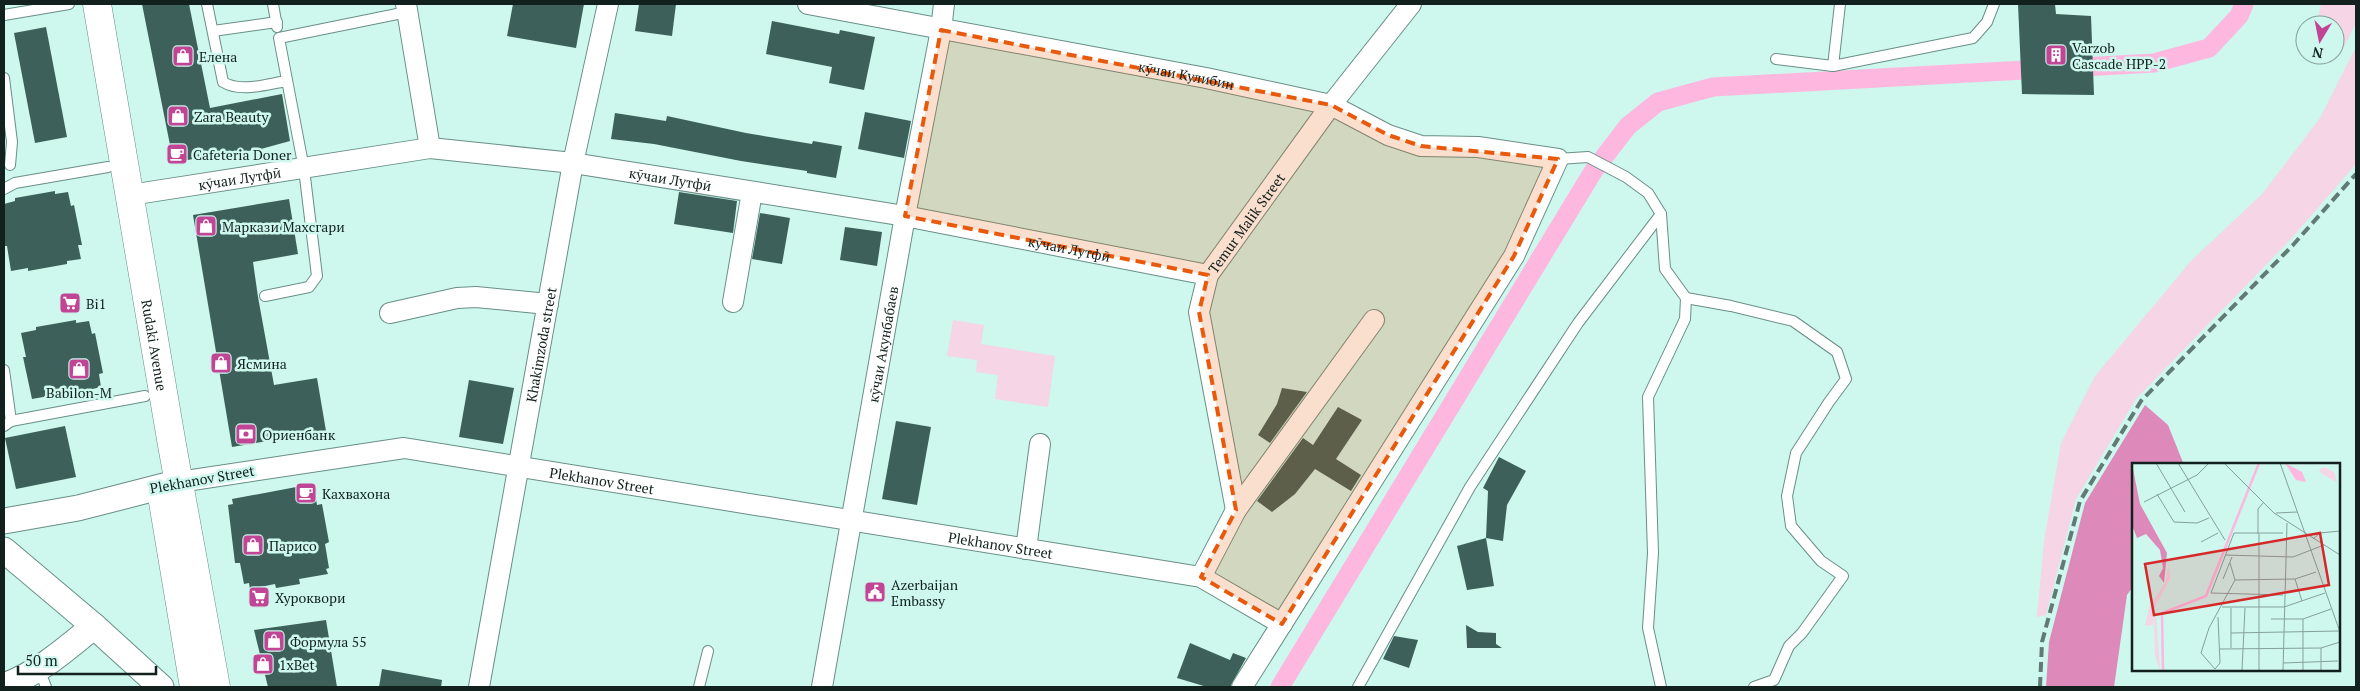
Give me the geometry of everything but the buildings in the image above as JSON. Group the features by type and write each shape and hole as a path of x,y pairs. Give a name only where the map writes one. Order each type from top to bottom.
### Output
{"highway":[{"name":"Rudaki Avenue","path":"80,4 145,396 170,484 216,687"},
{"name":"Rudaki Avenue","path":"97,4 130,195 170,484 194,687"}],"street":[{"name":"Khakimzoda street","path":"480,687 573,163 608,4"},
{"name":"кӯчаи Кулибин","path":"808,4 1206,78 1331,105 1388,135 1421,146 1478,147 1558,159"},
{"name":"кӯчаи Акунбабаев","path":"822,687 905,216 941,30 944,4"},
{"name":"Temur Malik Street","path":"1236,510 1199,312 1208,274 1331,105 1411,4"},
{"path":"406,8 430,148"},
{"name":"кӯчаи Лутфӣ","path":"130,195 430,148 573,163 905,216 1208,274"},
{"path":"1242,687 1514,256 1558,159"},
{"path":"733,302 752,192"},
{"path":"390,313 457,298 476,297 548,304"},
{"path":"1282,624 1201,578 1236,510 1374,320"},
{"path":"1026,549 1040,444"},
{"name":"Plekhanov Street","path":"4,521 78,508 170,484 404,448 1201,578"},
{"path":"4,550 94,626 161,687"},
{"path":"4,686 17,681 42,678 56,658 94,626"}],"lane":[{"path":"4,15 69,4"},
{"path":"207,4 223,82 240,88 287,81"},
{"path":"265,296 309,287 317,276 304,169 273,4"},
{"path":"1833,66 1840,4"},
{"path":"1776,59 1833,66 1973,38 1987,22 1994,4"},
{"path":"279,38 406,8"},
{"path":"213,31 277,22"},
{"path":"4,78 12,142 7,162 15,183"},
{"path":"1558,159 1588,157 1626,177 1648,193 1661,214 1665,269 1686,298 1685,319 1648,397 1654,553 1648,628 1661,687"},
{"path":"4,189 15,183 108,167"},
{"path":"1358,687 1470,487 1578,323 1661,214"},
{"path":"1686,298 1731,306 1793,321 1837,352 1846,379 1796,453 1787,496 1791,526 1820,561 1843,576 1802,632 1789,646 1774,680 1754,687"},
{"path":"4,370 8,424 145,396"},
{"path":"699,687 708,652"}],"highlighted area":[{"path":"941,30 1331,105 1388,135 1421,146 1558,159 1514,256 1282,624 1201,577 1236,510 1199,312 1208,275 905,216"}],"shaded area":[{"path":"2321,4 2356,4 2356,23 2345,45 2345,15 2319,15"},
{"path":"2356,47 2356,164 2290,240 2136,399 2076,499 2046,615 2037,617 2044,541 2061,443 2095,376 2190,262 2263,193 2320,118"},
{"path":"953,320 984,325 981,344 1055,356 1048,407 995,399 998,375 976,372 977,360 947,356"},
{"path":"2145,405 2168,425 2183,463 2132,463 2132,588 2127,595 2114,687 2046,687 2049,642 2085,503"}],"waterway":[{"path":"1280,687 1594,170 1628,126 1658,102 1713,87 2154,63 2209,48 2239,16 2244,4"}],"railway":[{"path":"2040,687 2042,642 2080,501 2141,401 2293,245 2356,174"}],"place":[{"name":"Varzob Cascade HPP-2","path":"2056,55"},
{"name":"Елена","path":"183,56"},
{"name":"Zara Beauty","path":"178,116"},
{"name":"Cafeteria Doner","path":"177,154"},
{"name":"Маркази Махсгари","path":"206,226"},
{"name":"Bi1","path":"70,303"},
{"name":"Ясмина","path":"221,363"},
{"name":"Babilon-M","path":"79,369"},
{"name":"Ориенбанк","path":"246,434"},
{"name":"Кахвахона","path":"306,493"},
{"name":"Парисо","path":"253,545"},
{"name":"Azerbaijan Embassy","path":"875,592"},
{"name":"Хуроквори","path":"259,597"},
{"name":"Формула 55","path":"274,641"},
{"name":"1хBet","path":"263,664"}]}
